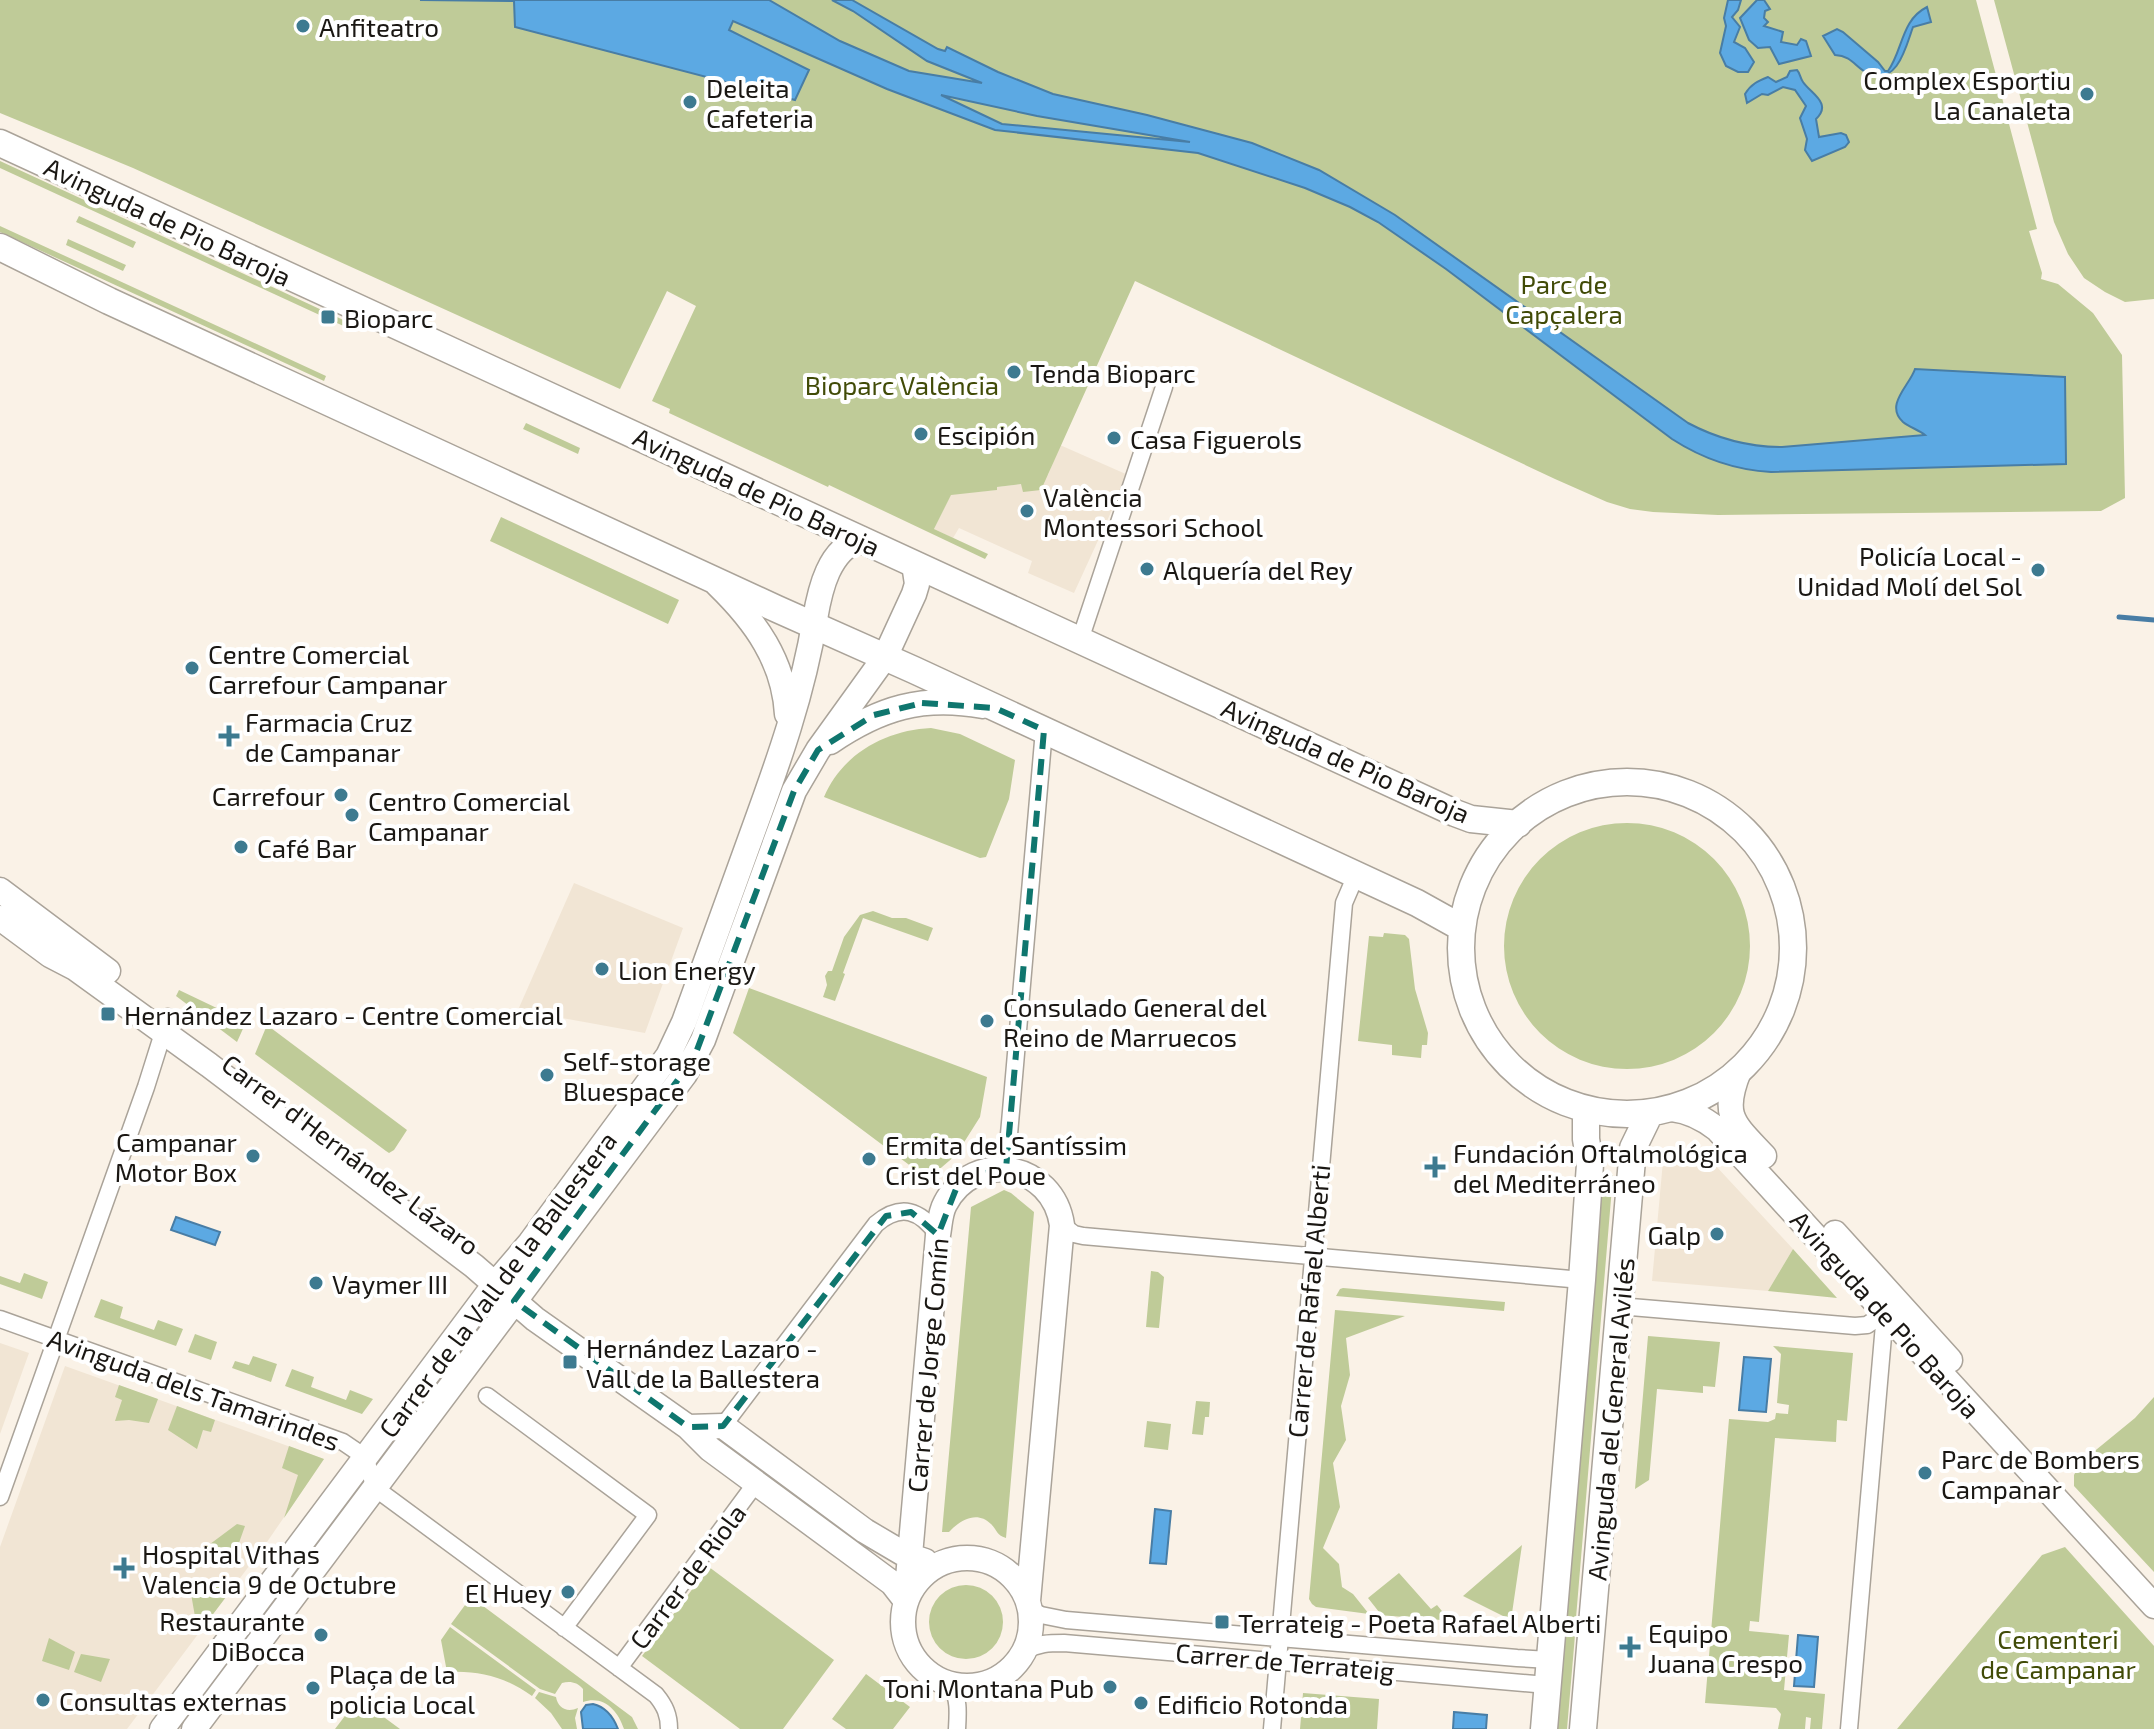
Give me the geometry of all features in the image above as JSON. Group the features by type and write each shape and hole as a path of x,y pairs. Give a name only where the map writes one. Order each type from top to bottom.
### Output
{"main road":[{"name":"Avinguda de Pio Baroja","path":"0,143 1455,813 1471,819 1518,824"},
{"path":"0,247 109,301 1425,906 1462,928"},
{"path":"1634,782 1684,791 1728,815 1747,832 1776,873 1786,897 1794,947 1792,972 1777,1021 1764,1043 1739,1071 1708,1094 1661,1111 1618,1115 1586,1110 1542,1092 1505,1061 1478,1022 1469,999 1463,976 1462,928 1478,876 1492,851 1518,824 1560,796 1596,785 1634,782"},
{"name":"Avinguda del General Avilés","path":"1544,1729 1590,1164 1586,1110"},
{"name":"Avinguda del General Avilés","path":"1583,1729 1633,1148 1661,1111"}],"street":[{"path":"1080,640 1164,387"},
{"name":"Carrer de la Vall de la Ballestera","path":"162,1729 668,1056 684,1022 787,737 819,598 835,558 850,542 861,539"},
{"name":"Carrer de la Vall de la Ballestera","path":"194,1729 669,1096 694,1058 717,1004 794,791 818,750 885,657 914,594 917,584 914,564"},
{"path":"710,578 739,605 770,650 786,695 787,737"},
{"path":"818,750 853,726 894,708 947,702 995,708"},
{"path":"1029,1606 1020,1585 995,1564 976,1558 955,1559 923,1575 914,1587 906,1601 903,1619 905,1639 915,1660 930,1675 951,1685 976,1686 992,1682 1010,1670 1025,1651 1030,1637 1029,1606 1062,1225 1050,1193 1025,1173 1006,1169 1044,730"},
{"name":"Carrer de Rafael Alberti","path":"1272,1729 1344,903 1356,875"},
{"name":"Carrer d'Hernández Lázaro","path":"0,890 166,1025 484,1253 495,1284 514,1301 688,1427 710,1449 892,1583 906,1601"},
{"path":"0,918 50,955 166,1025 0,1497"},
{"name":"Avinguda de Pio Baroja","path":"1739,1071 1729,1105 1731,1118 2154,1583"},
{"name":"Avinguda de Pio Baroja","path":"1661,1111 1686,1111 1717,1129 2154,1606"},
{"name":"Carrer de Jorge Comín","path":"906,1601 938,1235 945,1203 971,1176 1006,1169"},
{"path":"723,1426 876,1224 898,1211 911,1212 922,1217 938,1235"},
{"path":"1062,1225 1074,1234 1083,1236 1582,1280"},
{"path":"1619,1306 1855,1326 1867,1325 1885,1313"},
{"path":"1849,1729 1885,1313"},
{"name":"Avinguda dels Tamarindes","path":"0,1319 343,1442 365,1457 375,1488"},
{"path":"487,1396 648,1515 564,1628"},
{"path":"688,1427 723,1426 884,1544 939,1565"},
{"name":"Carrer de Riola","path":"619,1668 756,1483"},
{"path":"375,1488 656,1695 663,1703 668,1722"},
{"name":"Carrer de Terrateig","path":"1029,1606 1041,1615 1066,1620 1279,1638 1548,1672"},
{"name":"Carrer de Terrateig","path":"1025,1651 1035,1645 1064,1643 1277,1661 1548,1672"},
{"path":"951,1685 958,1706 957,1729"}],"highlighted area":[{"path":"922,703 995,708 1044,730 1006,1169 971,1176 956,1189 938,1235 911,1212 886,1216 723,1426 688,1427 514,1301 694,1058 794,791 818,750 874,715"}],"shaded area":[{"name":"València Montessori School","path":"1060,445 1128,475 1074,593 1028,573 1032,561 959,528 953,538 934,529 951,494 996,490 997,487 1022,484 1048,475"},
{"name":"Lion Energy","path":"574,883 683,928 645,1033 518,1010"},
{"name":"Galp","path":"1702,1151 1793,1249 1768,1291 1652,1281 1663,1161"},
{"path":"0,1343 29,1353 0,1434"},
{"name":"Hospital Vithas Valencia 9 de Octubre","path":"65,1366 324,1459 267,1542 127,1729 0,1729 0,1547"}],"green space":[{"name":"Parc de Capçalera","path":"0,0 1976,0 2037,229 2029,231 2042,273 2041,279 2058,284 2093,313 2122,355 2125,498 2101,511 1718,515 1630,509 1555,479 1135,281 1041,490 1023,492 1021,484 951,495 934,529 988,554 985,559 669,413 670,409 652,401 696,306 667,291 620,389 133,168 0,113"},
{"name":"Complex Esportiu La Canaleta","path":"1994,0 2154,0 2154,299 2125,302 2105,292 2084,278 2068,254 2054,222"},
{"path":"0,161 352,324 350,329 0,168"},
{"path":"79,216 136,242 133,248 76,222"},
{"path":"0,226 326,376 324,381 0,232"},
{"path":"68,239 126,265 123,271 66,245"},
{"path":"526,423 580,448 578,454 523,429"},
{"path":"501,517 679,600 668,624 490,541"},
{"path":"931,728 960,734 1015,760 1009,799 986,857 980,858 824,797 842,768 867,747 898,734"},
{"path":"1627,823 1674,833 1714,859 1740,899 1750,946 1740,993 1714,1033 1674,1059 1627,1069 1580,1059 1540,1033 1514,993 1504,946 1514,899 1540,859 1580,833"},
{"path":"873,911 933,928 928,941 863,918 835,1001 823,997 827,985 825,976 832,971 844,937 860,915"},
{"path":"1384,933 1405,935 1409,939 1415,989 1428,1033 1427,1045 1422,1045 1421,1058 1392,1055 1392,1045 1358,1041 1369,936 1383,937"},
{"path":"749,988 987,1077 980,1117 956,1155 928,1179 733,1033"},
{"path":"179,990 246,1022 237,1042 176,996"},
{"path":"267,1025 407,1130 394,1150 386,1151 255,1054"},
{"path":"1603,1174 1613,1175 1576,1618 1567,1617"},
{"path":"1004,1190 1034,1212 1006,1538 986,1520 974,1517 949,1532 942,1532 971,1207"},
{"path":"1793,1249 1837,1298 1768,1291"},
{"path":"1151,1271 1164,1277 1159,1328 1146,1327"},
{"path":"24,1273 48,1282 42,1299 0,1284 0,1276 20,1283"},
{"path":"1343,1288 1505,1302 1504,1311 1336,1296"},
{"path":"101,1299 123,1307 120,1318 154,1330 158,1320 183,1329 176,1346 94,1317"},
{"path":"1335,1310 1405,1316 1346,1338 1350,1375 1341,1406 1346,1440 1333,1463 1340,1507 1323,1548 1339,1564 1342,1587 1353,1594 1369,1614 1316,1607 1309,1599"},
{"path":"195,1334 217,1342 211,1360 188,1352"},
{"path":"1648,1336 1720,1342 1715,1387 1703,1386 1703,1393 1657,1389 1649,1480 1635,1489"},
{"path":"1773,1346 1853,1353 1847,1421 1837,1420 1836,1442 1775,1438 1759,1622 1750,1621 1749,1631 1789,1635 1784,1690 1825,1694 1822,1729 1810,1729 1811,1718 1806,1717 1805,1729 1778,1729 1781,1714 1776,1708 1705,1703 1729,1419 1768,1422 1775,1419 1776,1413 1788,1414 1789,1405 1777,1403 1781,1354"},
{"path":"253,1356 277,1364 271,1382 232,1368 235,1361 249,1365"},
{"path":"292,1369 314,1377 311,1387 346,1400 350,1390 373,1399 362,1414 285,1386"},
{"path":"119,1385 158,1399 149,1423 115,1421 122,1400 115,1397"},
{"path":"2154,1397 2154,1572 2074,1486 2074,1475 2080,1463 2135,1418"},
{"path":"1196,1401 1210,1402 1203,1435 1192,1434"},
{"path":"177,1406 215,1420 211,1432 203,1430 197,1449 168,1430"},
{"path":"1147,1421 1171,1424 1168,1450 1144,1447"},
{"path":"289,1446 324,1459 284,1518 298,1475 282,1468"},
{"path":"237,1524 245,1526 230,1568 211,1561 202,1550"},
{"path":"1522,1545 1511,1620 1463,1596"},
{"name":"Cementeri de Campanar","path":"2065,1547 2154,1646 2154,1729 1897,1729 2042,1555"},
{"path":"709,1567 834,1660 783,1729 740,1729 642,1656"},
{"path":"1399,1573 1431,1609 1437,1605 1446,1616 1441,1620 1379,1615 1368,1598"},
{"path":"205,1580 232,1589 198,1634 189,1582"},
{"path":"959,1585 973,1585 987,1591 997,1601 1003,1622 1001,1636 987,1653 973,1659 959,1659 945,1653 935,1643 929,1629 929,1615 935,1601 945,1591"},
{"path":"471,1597 632,1717 638,1729 624,1729 618,1716 604,1703 583,1702 583,1689 576,1683 562,1683 555,1694 540,1689 451,1624"},
{"path":"450,1627 536,1690 532,1696 491,1676 447,1672 441,1640"},
{"path":"1565,1634 1575,1635 1567,1729 1556,1729"},
{"path":"49,1638 75,1652 69,1670 42,1661"},
{"path":"81,1654 110,1659 101,1682 74,1672"},
{"path":"866,1674 910,1707 893,1729 846,1729 832,1719"},
{"path":"539,1692 556,1697 564,1708 578,1708 575,1718 577,1729 562,1729 535,1698"},
{"path":"1303,1693 1379,1699 1377,1729 1300,1729"},
{"path":"358,1702 366,1704 400,1729 335,1729"}],"water":[{"path":"420,0 769,0 840,41 909,71 982,83 927,61 832,0 852,0 938,49 945,51 947,47 1053,94 1252,143 1319,170 1395,215 1688,423 1711,434 1769,447 1925,435 1903,422 1896,409 1915,369 2065,377 2066,464 1771,472 1732,466 1707,458 1672,439 1446,269 1378,222 1305,188 1198,153 995,130 887,89 733,21 729,30 809,70 795,100 515,27 514,1","holes":["941,95 1037,116 1190,142 1002,124"]},
{"path":"1728,0 1741,0 1732,17 1740,27 1734,42 1745,48 1754,62 1748,72 1738,72 1726,66 1720,53"},
{"path":"1757,0 1764,0 1770,9 1765,11 1764,18 1768,22 1764,26 1783,32 1781,42 1797,45 1801,39 1806,41 1811,56 1779,64 1770,47 1758,48 1749,40 1740,18"},
{"path":"1927,7 1931,22 1913,27 1904,53 1887,74 1869,74 1850,60 1835,55 1823,36 1837,29 1843,32 1888,71 1907,27"},
{"path":"1797,70 1821,103 1821,113 1816,119 1819,137 1841,133 1846,135 1849,142 1845,147 1812,161 1805,150 1807,139 1800,118 1806,106 1795,90 1783,87 1747,103 1745,94 1761,80 1768,77 1776,82 1787,77 1790,71"},
{"path":"176,1217 220,1232 215,1245 171,1230"},
{"path":"1744,1357 1771,1359 1766,1412 1739,1410"},
{"path":"1155,1509 1171,1511 1166,1564 1150,1563"},
{"path":"1798,1635 1818,1637 1814,1687 1794,1686"},
{"path":"593,1704 608,1713 618,1729 583,1729 581,1712 586,1705"},
{"path":"1454,1712 1487,1715 1486,1729 1453,1729"}],"waterway":[{"path":"2119,617 2154,620"}],"place":[{"name":"Anfiteatro","path":"303,26"},
{"name":"Complex Esportiu La Canaleta","path":"2087,94"},
{"name":"Deleita Cafeteria","path":"690,102"},
{"name":"Bioparc","path":"328,317"},
{"name":"Tenda Bioparc","path":"1014,372"},
{"name":"Escipión","path":"921,434"},
{"name":"Casa Figuerols","path":"1114,438"},
{"name":"València Montessori School","path":"1027,511"},
{"name":"Alquería del Rey","path":"1147,569"},
{"name":"Policía Local - Unidad Molí del Sol","path":"2038,570"},
{"name":"Centre Comercial Carrefour Campanar","path":"192,668"},
{"name":"Farmacia Cruz de Campanar","path":"229,736"},
{"name":"Carrefour","path":"341,795"},
{"name":"Centro Comercial Campanar","path":"352,815"},
{"name":"Café Bar","path":"241,847"},
{"name":"Lion Energy","path":"602,969"},
{"name":"Hernández Lazaro - Centre Comercial","path":"108,1014"},
{"name":"Consulado General del Reino de Marruecos","path":"987,1021"},
{"name":"Self-storage Bluespace","path":"547,1075"},
{"name":"Campanar Motor Box","path":"253,1156"},
{"name":"Ermita del Santíssim Crist del Poue","path":"869,1159"},
{"name":"Fundación Oftalmológica del Mediterráneo","path":"1435,1167"},
{"name":"Galp","path":"1717,1234"},
{"name":"Vaymer III","path":"316,1283"},
{"name":"Hernández Lazaro - Vall de la Ballestera","path":"570,1362"},
{"name":"Parc de Bombers Campanar","path":"1925,1473"},
{"name":"Hospital Vithas Valencia 9 de Octubre","path":"124,1568"},
{"name":"El Huey","path":"568,1592"},
{"name":"Terrateig - Poeta Rafael Alberti","path":"1222,1622"},
{"name":"Restaurante DiBocca","path":"321,1635"},
{"name":"Equipo Juana Crespo","path":"1630,1647"},
{"name":"Toni Montana Pub","path":"1110,1687"},
{"name":"Plaça de la policia Local","path":"313,1688"},
{"name":"Consultas externas","path":"43,1700"},
{"name":"Edificio Rotonda","path":"1141,1703"}],"park label":[{"name":"Bioparc València","path":"902,384"}]}
